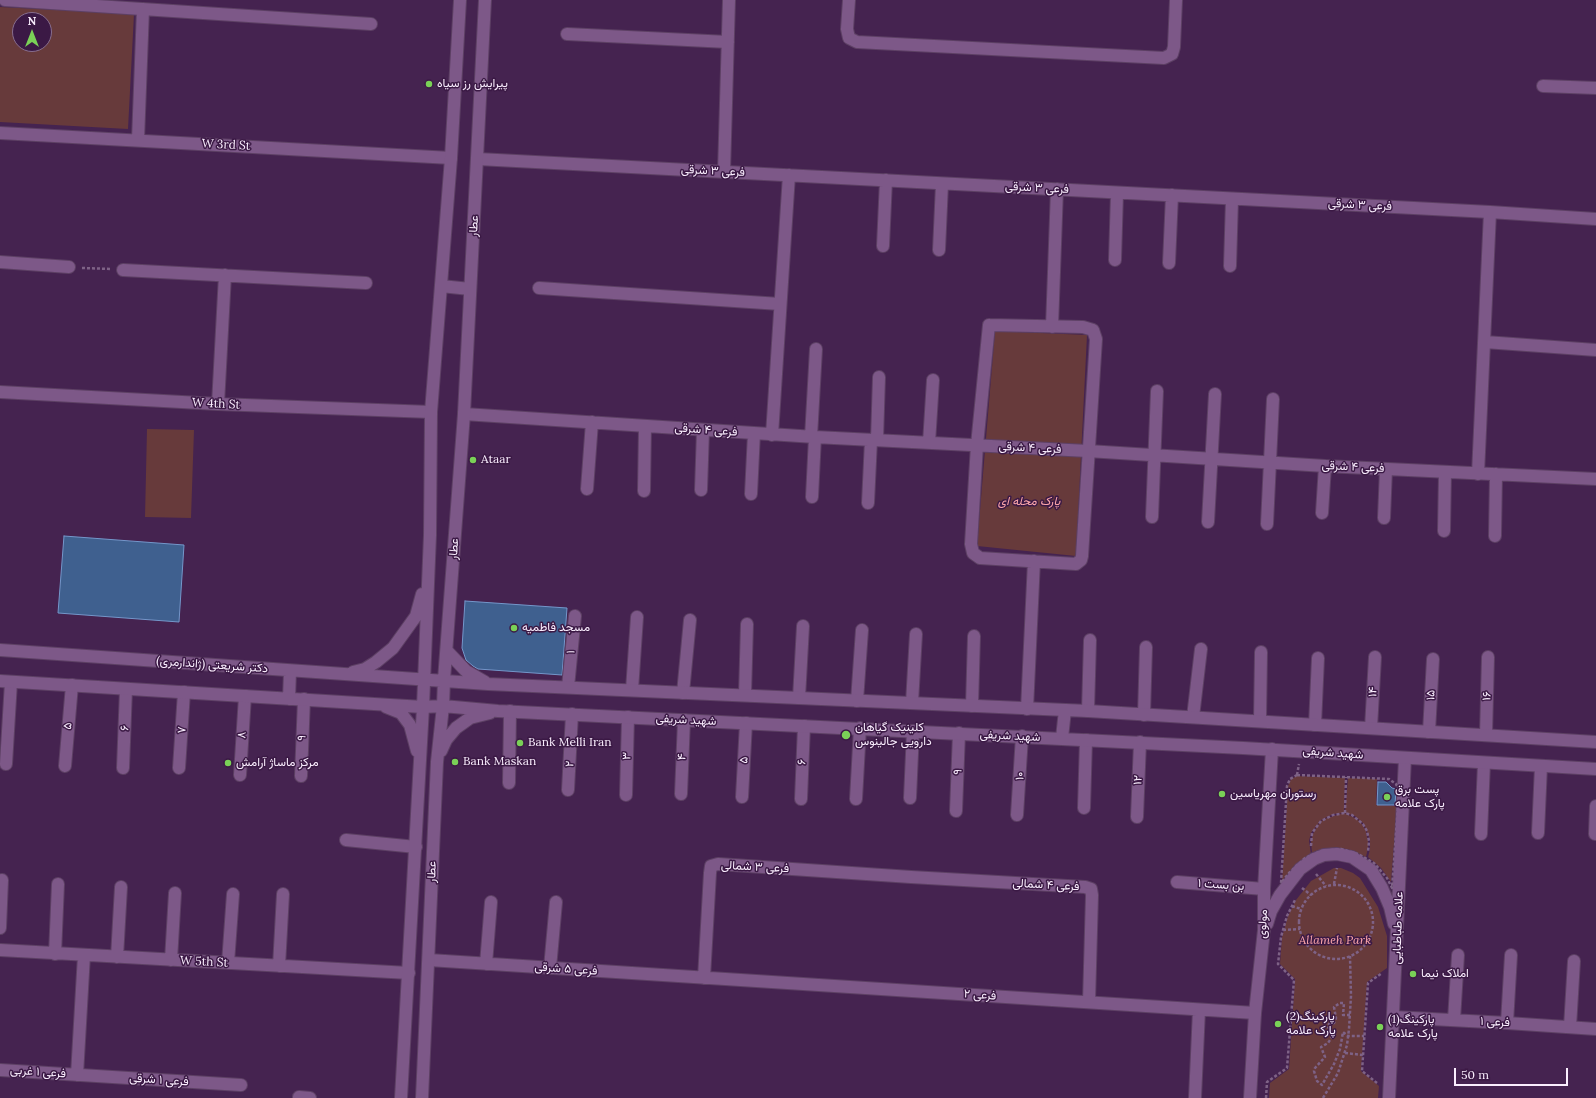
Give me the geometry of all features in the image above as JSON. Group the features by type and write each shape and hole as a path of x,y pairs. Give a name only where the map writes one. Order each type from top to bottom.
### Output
{"street":[{"path":"5,0 371,24"},
{"name":"عطار","path":"401,1098 423,707 430,535 431,412 452,158 460,0"},
{"name":"عطار","path":"422,1098 437,762 443,706 464,414 485,0"},
{"path":"724,172 729,0"},
{"path":"849,0 847,29 849,38 857,42 1164,58 1172,54 1174,47 1176,0"},
{"path":"138,140 143,9"},
{"path":"567,34 728,42"},
{"path":"1543,86 1596,88"},
{"name":"W 3rd St","path":"0,132 452,158"},
{"name":"فرعی ۳ شرقی","path":"478,159 1490,212 1596,219"},
{"path":"772,435 789,175"},
{"path":"883,246 886,180"},
{"path":"939,250 942,184"},
{"path":"1052,327 1057,190"},
{"path":"1115,260 1117,192"},
{"path":"1169,263 1172,195"},
{"path":"1230,266 1232,199"},
{"path":"1478,474 1490,212"},
{"path":"0,262 70,267"},
{"path":"123,270 366,283"},
{"path":"218,404 225,275"},
{"path":"441,286 470,289"},
{"path":"539,288 780,304"},
{"path":"989,325 1052,327 1093,330 1096,338 1081,560 1076,564 980,558 973,553 971,544 977,445 989,325"},
{"path":"1485,342 1596,350"},
{"path":"812,497 816,349"},
{"path":"868,503 879,378"},
{"path":"929,443 933,380"},
{"path":"1152,517 1157,391"},
{"name":"W 4th St","path":"0,392 218,404 431,412"},
{"path":"1208,522 1215,394"},
{"path":"1267,524 1273,399"},
{"name":"فرعی ۴ شرقی","path":"464,414 772,435 1088,451 1325,466 1596,479"},
{"path":"587,489 592,422"},
{"path":"644,491 645,426"},
{"path":"701,490 703,430"},
{"path":"751,494 754,433"},
{"path":"1322,513 1325,466"},
{"path":"1384,518 1386,469"},
{"path":"1444,530 1445,472"},
{"path":"1495,536 1496,474"},
{"path":"346,675 365,669 393,648 416,616 422,596 430,535"},
{"path":"1027,709 1034,561"},
{"name":"۱","path":"568,687 575,616"},
{"path":"632,690 637,616"},
{"path":"683,693 690,620"},
{"path":"745,696 748,624"},
{"path":"799,698 803,626"},
{"path":"857,701 862,630"},
{"path":"912,703 916,634"},
{"path":"972,706 974,636"},
{"path":"1088,711 1090,640"},
{"path":"1144,715 1146,647"},
{"path":"1193,718 1201,649"},
{"name":"دکتر شریعتی (ژاندارمری)","path":"0,650 346,675 444,680"},
{"path":"447,652 466,671 488,684"},
{"path":"1260,721 1261,652"},
{"name":"۱۴","path":"1371,728 1375,657"},
{"name":"۱۶","path":"1486,735 1488,657"},
{"path":"1315,725 1318,658"},
{"name":"۱۵","path":"1429,732 1433,658"},
{"path":"289,698 290,671"},
{"path":"444,680 488,684 1088,711 1596,742"},
{"path":"6,764 5,681 423,707"},
{"name":"۵","path":"65,766 72,685"},
{"name":"۶","path":"123,768 126,689"},
{"name":"۷","path":"179,768 184,692"},
{"name":"۸","path":"240,775 245,696"},
{"name":"۹","path":"301,776 304,699"},
{"path":"377,704 401,713 410,725 420,764"},
{"name":"شهید شریفی","path":"423,707 443,706 504,711 1140,742 1596,768"},
{"path":"1062,738 1065,710"},
{"path":"437,762 446,740 456,728 470,718 504,711 509,782"},
{"name":"۲","path":"568,790 572,714"},
{"name":"۳","path":"626,795 628,717"},
{"name":"۴","path":"681,794 684,720"},
{"name":"۵","path":"742,797 746,723"},
{"name":"۶","path":"801,799 804,726"},
{"path":"856,799 860,728"},
{"path":"910,798 912,731"},
{"name":"۹","path":"956,811 960,733"},
{"name":"۱۰","path":"1017,815 1022,736"},
{"path":"1084,808 1086,740"},
{"name":"۱۲","path":"1137,817 1140,742"},
{"name":"مولوی","path":"1250,1098 1255,1013 1264,931 1264,889 1272,749"},
{"name":"علامه طباطبایی","path":"1389,1098 1398,941 1405,758"},
{"path":"1481,834 1484,762"},
{"path":"1538,833 1541,766"},
{"path":"1595,834 1596,806"},
{"path":"346,840 416,847"},
{"path":"1264,931 1276,901 1300,869 1314,859 1324,855 1337,854 1352,857 1371,870 1374,874 1390,907 1398,941"},
{"name":"فرعی ۳ شمالی","path":"704,978 711,866 718,864 912,877"},
{"name":"فرعی ۴ شمالی","path":"912,877 1085,887 1091,889 1089,1002"},
{"path":"0,928 2,880"},
{"name":"بن بست ۱","path":"1177,882 1264,889"},
{"path":"55,954 58,884"},
{"path":"117,957 120,887"},
{"path":"171,960 175,893"},
{"path":"228,963 233,894"},
{"path":"279,966 283,894"},
{"path":"486,964 491,902"},
{"path":"550,968 556,902"},
{"name":"W 5th St","path":"0,950 409,973"},
{"path":"76,1075 84,955"},
{"path":"1454,1020 1458,955"},
{"path":"1507,1023 1512,955"},
{"name":"فرعی ۵ شرقی","path":"429,960 704,978"},
{"path":"1570,1027 1574,961"},
{"name":"فرعی ۲","path":"704,978 1255,1013"},
{"path":"1195,1098 1199,1010"},
{"name":"فرعی ۱","path":"1394,1017 1596,1029"},
{"name":"فرعی ۱ غربی","path":"0,1070 76,1075"},
{"name":"فرعی ۱ شرقی","path":"76,1075 241,1085"},
{"path":"299,1098 310,1098"}],"path":[{"path":"70,267 123,270"},
{"path":"1293,776 1389,780 1396,784 1398,788 1392,888 1379,868 1366,858 1350,851 1329,849 1312,854 1295,866 1281,883 1288,782 1293,776"},
{"path":"1344,813 1346,778"},
{"path":"1312,854 1310,842 1312,833 1316,827 1327,817 1344,813 1357,819 1363,824 1369,841 1369,849 1366,858"},
{"path":"1334,884 1336,868 1341,868"},
{"path":"1312,877 1320,872"},
{"path":"1316,874 1326,886"},
{"path":"1306,883 1301,889 1311,895"},
{"path":"1334,884 1350,887 1360,893 1369,902 1373,913 1374,926 1371,937 1364,948 1342,959 1330,959 1318,955 1308,947 1301,936 1299,924 1301,909 1306,900 1315,891 1326,886 1334,884"},
{"path":"1266,1098 1267,1082 1287,1068 1294,980 1278,964 1283,930 1298,895"},
{"path":"1292,906 1301,909"},
{"path":"1283,930 1300,929"},
{"path":"1323,1098 1338,1073 1348,1036 1350,1014 1350,956"},
{"path":"1379,1085 1362,1071 1368,983 1383,972"},
{"path":"1350,1014 1343,1015 1344,1003 1340,1003 1334,1007 1336,1018 1334,1023 1329,1024 1328,1027 1332,1033 1332,1037 1328,1043 1321,1047 1325,1057 1314,1071 1316,1078 1322,1085 1334,1064 1340,1049 1343,1032 1348,1036 1364,1036"},
{"path":"1344,1054 1363,1055"}],"green space":[{"path":"0,7 134,14 128,129 0,122"},
{"name":"پارک محله ای","path":"995,331 1087,335 1076,556 977,546"},
{"path":"147,429 194,430 191,518 145,517"},
{"path":"1297,776 1345,778 1344,813 1333,814 1321,820 1311,833 1309,841 1311,854 1295,865 1282,881 1288,786 1291,779"},
{"path":"1348,778 1377,779 1376,805 1397,806 1391,882 1381,868 1368,857 1370,840 1364,824 1355,816 1345,813"},
{"path":"1344,813 1357,819 1366,831 1368,848 1366,857 1341,848 1312,853 1311,841 1316,828 1321,821"},
{"name":"Allameh Park","path":"1334,868 1341,868 1360,878 1378,907 1387,936 1387,968 1367,982 1361,1071 1379,1086 1378,1098 1269,1098 1270,1083 1289,1069 1295,979 1280,964 1282,937 1288,916 1296,900 1311,881"}],"building":[{"path":"64,536 184,545 179,622 58,613"},
{"name":"مسجد فاطمیه","path":"465,601 567,608 562,675 478,669 473,666 466,660 462,648"},
{"name":"پست برق پارک علامه","path":"1378,782 1386,782 1392,788 1396,789 1395,805 1377,805"}],"place":[{"name":"پیرایش رز سیاه","path":"429,84"},
{"name":"Ataar","path":"473,460"},
{"name":"مسجد فاطمیه","path":"514,628"},
{"name":"کلینیک گیاهان دارویی جالینوس","path":"846,735"},
{"name":"Bank Melli Iran","path":"520,743"},
{"name":"Bank Maskan","path":"455,762"},
{"name":"مرکز ماساژ آرامش","path":"228,763"},
{"name":"رستوران مهریاسین","path":"1222,794"},
{"name":"پست برق پارک علامه","path":"1387,797"},
{"name":"املاک نیما","path":"1413,974"},
{"name":"پارکینگ(2) پارک علامه","path":"1278,1024"},
{"name":"پارکینگ(1) پارک علامه","path":"1380,1027"}]}
